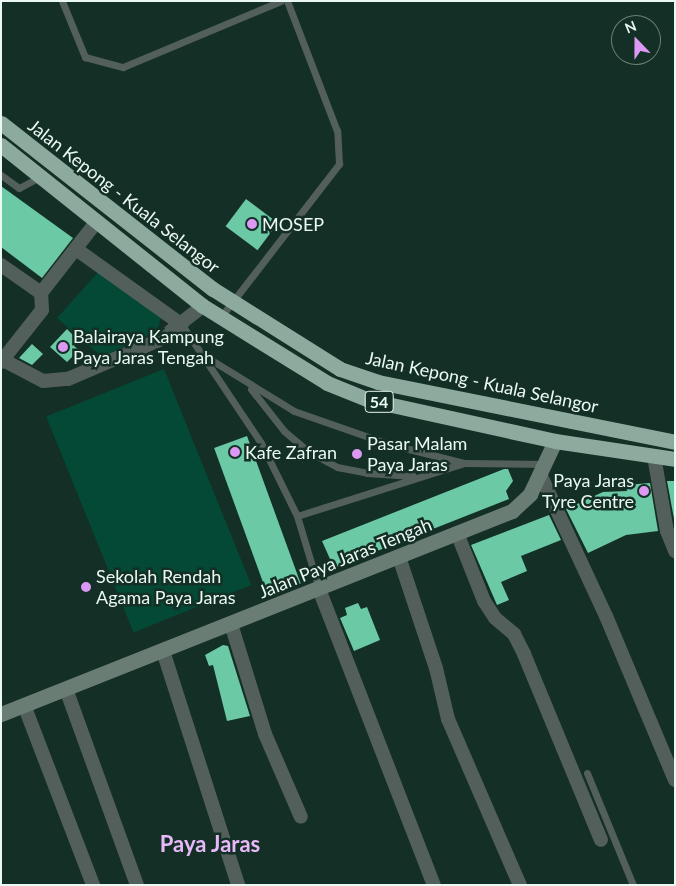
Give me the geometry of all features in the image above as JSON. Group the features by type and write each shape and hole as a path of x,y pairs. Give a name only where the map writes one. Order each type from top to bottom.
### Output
{"highway":[{"name":"Jalan Kepong - Kuala Selangor","path":"1,123 232,302 340,369 378,382 675,442"},
{"name":"Jalan Kepong - Kuala Selangor","path":"1,145 42,175 203,306 327,382 369,400 555,441 675,459"}],"street":[{"path":"97,221 41,293 42,310 2,361 43,381 68,379 159,340 182,325 203,306"},
{"path":"76,249 182,325"},
{"path":"1,265 41,293"},
{"name":"Jalan Paya Jaras Tengah","path":"1,714 399,557 523,503 555,441"},
{"path":"654,456 667,531 675,551"},
{"path":"542,469 675,780"},
{"path":"457,533 484,602 495,618 514,634 524,654 601,840"},
{"path":"399,557 436,668 448,719 520,885"},
{"path":"319,589 434,885"},
{"path":"231,624 265,734 300,816"},
{"path":"163,651 238,885"},
{"path":"66,689 137,885"},
{"path":"24,705 93,885"}],"lane":[{"path":"62,1 84,57 123,67 281,1"},
{"path":"220,318 339,164 338,131 287,1"},
{"path":"1,176 23,188 42,175"},
{"path":"182,325 205,356 261,443 298,516 319,589"},
{"path":"205,356 250,386 294,411 346,431 464,462 542,469"},
{"path":"250,386 284,431 309,452 337,467 417,476"},
{"path":"298,516 464,462"},
{"path":"587,773 633,885"}],"green space":[{"path":"99,271 161,318 157,331 102,357 57,318"},
{"path":"164,369 251,585 134,633 46,417"}],"building":[{"path":"1,186 73,238 42,278 1,247"},
{"name":"MOSEP","path":"246,199 278,223 257,250 226,226"},
{"path":"67,329 79,341 74,346 79,350 67,362 50,347"},
{"path":"32,344 43,354 32,365 19,358"},
{"path":"247,436 301,584 268,596 214,448"},
{"path":"508,469 513,481 506,491 509,499 334,568 322,541"},
{"path":"667,481 675,481 675,524"},
{"path":"650,483 658,531 626,535 588,553 566,509 603,492 627,491 626,485"},
{"path":"549,515 561,540 521,556 527,571 501,582 509,600 497,605 471,545"},
{"path":"358,603 361,609 367,607 380,640 354,651 340,618 347,615 345,608"},
{"path":"223,645 228,646 250,716 227,721 213,665 209,666 205,655"}],"place":[{"name":"MOSEP","path":"252,224"},
{"name":"Balairaya Kampung Paya Jaras Tengah","path":"63,347"},
{"name":"Kafe Zafran","path":"235,452"},
{"name":"Pasar Malam Paya Jaras","path":"357,454"},
{"name":"Paya Jaras Tyre Centre","path":"644,491"},
{"name":"Sekolah Rendah Agama Paya Jaras","path":"86,587"}],"district":[{"name":"Paya Jaras","path":"210,844"}]}
